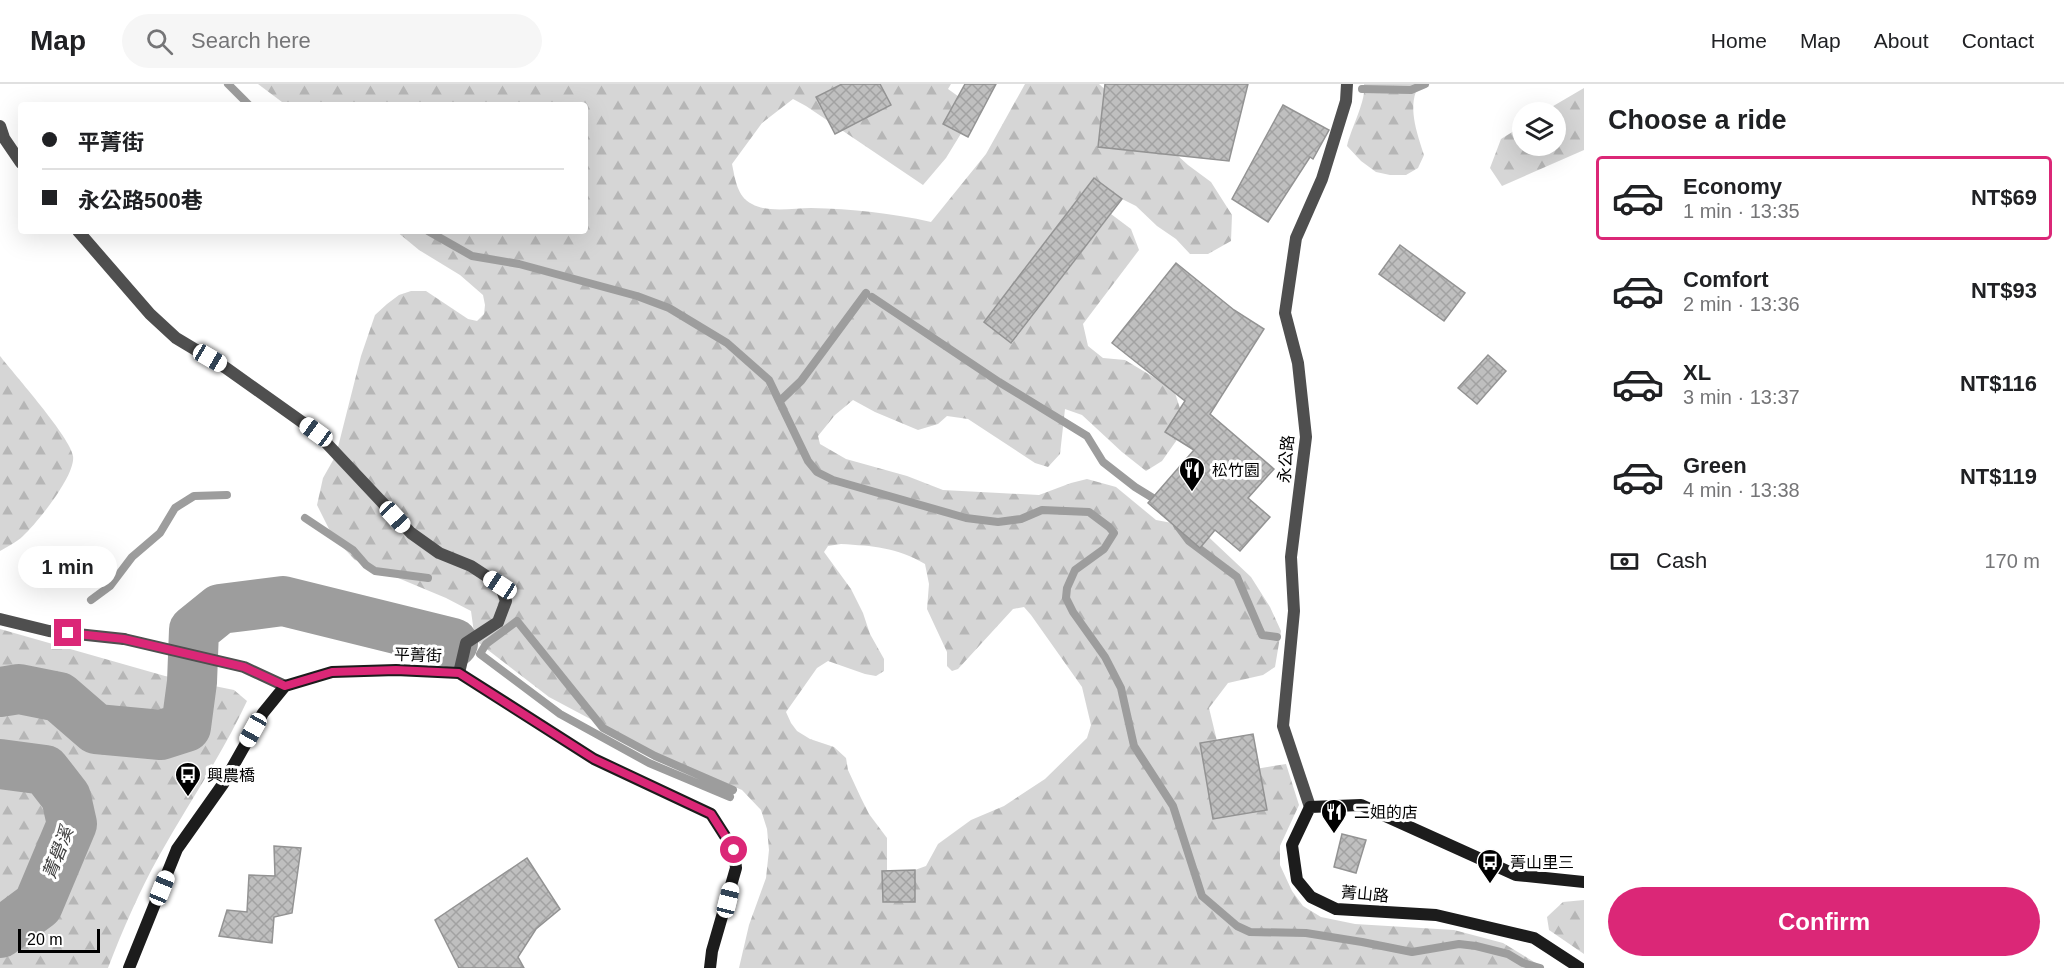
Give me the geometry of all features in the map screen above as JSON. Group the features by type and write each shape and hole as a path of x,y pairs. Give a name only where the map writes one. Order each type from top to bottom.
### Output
{"street":[{"name":"永公路","path":"1310,807 1282,726 1294,611 1291,557 1306,437 1298,363 1286,313 1296,238 1322,179 1346,101 1347,84"},
{"path":"0,126 4,138 18,159"},
{"path":"81,234 150,314 176,338 226,368 316,432 411,533 440,553 471,566 500,585 506,601 498,622 466,643 459,673"},
{"path":"0,620 49,631 124,639 244,667 285,686 263,712 223,784 177,849 129,968"},
{"name":"平菁街","path":"285,686 332,672 396,670 459,673 594,759 711,814 734,850 736,868 712,951 710,968"},
{"path":"1310,807 1361,805 1516,875 1584,882"},
{"name":"菁山路","path":"1310,807 1292,845 1297,880 1311,897 1336,909 1436,915 1533,938 1580,968"}],"green space":[{"path":"258,84 951,84 948,89 976,109 946,158 923,185 793,99 762,123 732,164 743,197 758,207 857,210 931,222 986,154 1025,84 1099,84 1188,165 1211,182 1232,215 1231,241 1208,254 1190,254 1176,239 1157,226 1136,206 1122,199 1094,178 984,322 1012,343 1111,214 1131,229 1139,250 1083,324 1088,346 1103,358 1125,360 1175,393 1186,427 1162,461 1146,471 1082,415 1065,409 1060,454 1048,467 1035,463 968,419 947,416 938,424 918,430 853,400 835,415 818,436 820,444 846,459 907,476 943,490 1039,495 1087,479 1116,487 1156,520 1199,528 1251,577 1270,607 1281,631 1275,667 1263,675 1228,683 1209,708 1225,774 1286,764 1299,805 1280,846 1280,865 1292,891 1303,906 1321,917 1355,924 1454,930 1503,943 1544,968 739,968 749,925 766,878 769,850 767,829 761,810 742,790 656,754 549,697 475,640 471,611 446,598 355,560 333,537 317,505 323,478 336,455 361,356 375,315 399,295 411,291 426,291 468,319 477,321 484,314 483,295 460,275 419,250 400,234 588,234 588,102 282,102","holes":["841,544 874,547 904,554 925,564 929,584 927,609 947,652 947,666 952,671 958,669 1013,609 1024,607 1082,687 1091,725 1087,738 1045,779 1004,806 971,820 938,844 926,866 915,870 887,870 887,838 869,814 848,770 846,758 834,747 810,739 797,731 786,712 817,668 828,661 876,676 884,671 884,659 870,634 851,589 824,552 828,546"]},
{"path":"1364,84 1420,84 1413,109 1424,155 1418,168 1406,175 1376,172 1361,161 1347,146 1361,105"},
{"path":"1584,88 1584,150 1502,186 1490,168 1501,139 1512,132 1512,156 1566,156 1566,102 1560,102"},
{"path":"0,356 53,421 70,447 73,456 68,475 46,510 21,538 0,551"},
{"path":"0,629 165,676 234,690 247,701 227,741 152,870 108,968 0,968"},
{"path":"1584,900 1584,954 1549,930 1547,917 1563,902"}],"building":[{"path":"842,84 880,84 891,105 835,134 816,97"},
{"path":"965,84 996,84 968,137 943,124"},
{"path":"1105,84 1248,84 1229,161 1098,147"},
{"path":"1283,105 1329,130 1313,159 1310,157 1268,222 1232,199"},
{"path":"1094,178 1122,199 1011,343 984,322"},
{"path":"1400,245 1465,293 1444,321 1379,274"},
{"path":"1176,263 1234,310 1264,329 1210,414 1274,469 1248,498 1270,517 1240,551 1215,530 1200,548 1148,503 1194,450 1165,432 1185,401 1112,343"},
{"path":"1488,355 1506,371 1477,404 1458,388"},
{"path":"1253,734 1267,810 1213,819 1200,743"},
{"path":"1342,834 1366,840 1356,873 1334,867"},
{"path":"274,846 301,848 292,913 274,917 272,943 219,936 227,910 247,912 249,875 275,876"},
{"path":"527,858 560,909 536,929 518,957 524,968 459,968 435,920"},
{"path":"915,870 915,902 883,902 882,871"}],"waterway":[{"path":"228,84 246,102"},
{"path":"1362,89 1411,90 1425,84"},
{"path":"433,234 472,256 519,264 637,296 669,308 727,343 769,380 808,461 817,472 833,480 966,518 998,522 1021,519 1042,510 1089,512 1109,527 1114,533 1104,549 1075,570 1067,588 1066,598 1073,612 1105,657 1121,688 1134,746 1173,806 1202,896 1237,926 1250,932 1306,933 1412,952 1459,944 1476,946 1508,954 1523,963 1540,968"},
{"path":"780,401 801,381 866,293"},
{"path":"872,297 999,382 1087,436 1103,462 1135,487 1161,503"},
{"path":"91,600 110,586 132,557 160,533 175,508 194,496 227,495"},
{"path":"305,518 353,550 366,565 375,571 428,578"},
{"path":"1177,525 1189,541 1237,577 1262,635 1277,637"},
{"path":"0,692 19,689 59,697 96,729 161,735 186,727 192,682 194,630 220,609 283,601 453,643"},
{"path":"730,797 649,763 560,714 480,654 486,644 517,621 603,728 655,756 733,790"},
{"name":"菁礐溪","path":"0,764 45,770 66,797 72,824 38,905 0,933"}],"place":[{"name":"松竹園","path":"1192,493"},
{"name":"興農橋","path":"188,798"},
{"name":"二姐的店","path":"1334,835"},
{"name":"菁山里三","path":"1490,885"}],"route":[{"path":"68,633 124,639 244,667 285,686 332,672 396,670 459,673 594,759 711,814 734,850"}]}
